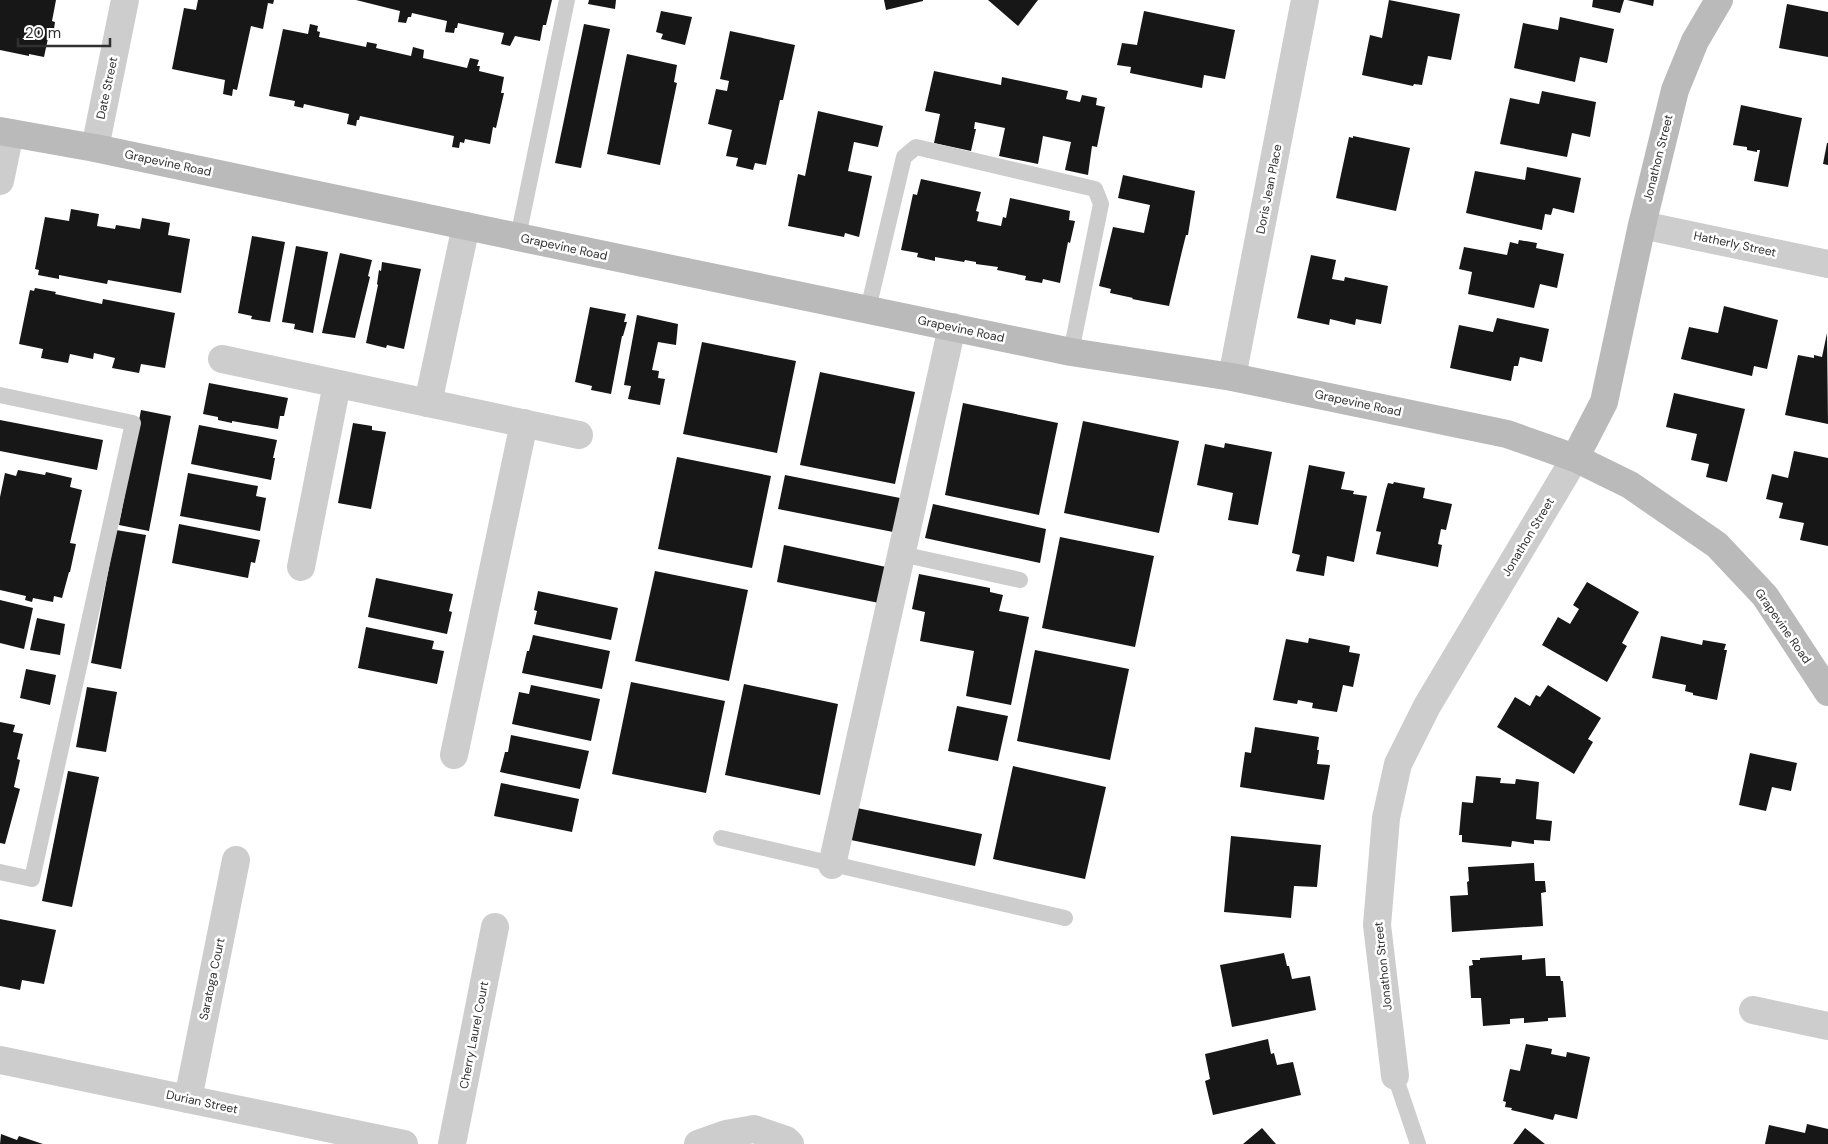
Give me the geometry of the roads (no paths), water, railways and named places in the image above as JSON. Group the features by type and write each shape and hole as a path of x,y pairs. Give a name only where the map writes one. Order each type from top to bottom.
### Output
{"main road":[{"name":"Jonathon Street","path":"1575,458 1604,402 1642,225 1675,90 1695,41 1719,0"},
{"name":"Grapevine Road","path":"5,132 95,148 1071,352 1232,377 1507,434 1575,458 1630,485 1717,546 1765,596 1828,692"}],"street":[{"name":"Date Street","path":"95,148 125,0"},
{"name":"Doris Jean Place","path":"1232,377 1305,0"},
{"path":"0,181 5,132"},
{"name":"Hatherly Street","path":"1642,225 1828,264"},
{"path":"428,403 466,226"},
{"path":"832,865 952,327"},
{"path":"222,359 579,435"},
{"path":"301,567 338,384"},
{"path":"454,755 524,423"},
{"name":"Jonathon Street","path":"1395,1076 1377,925 1386,818 1398,764 1427,706 1575,458"},
{"name":"Saratoga Court","path":"188,1099 236,860"},
{"name":"Cherry Laurel Court","path":"452,1144 495,927"},
{"path":"1753,1010 1828,1026"},
{"name":"Durian Street","path":"0,1060 404,1144"},
{"path":"698,1144 726,1134 754,1129 786,1140 790,1144"}],"lane":[{"path":"518,237 566,0"},
{"path":"868,309 904,157 916,147 1095,189 1101,204 1071,352"},
{"path":"0,394 133,423 32,879 0,872"},
{"path":"902,554 1020,580"},
{"path":"721,838 1065,918"},
{"path":"1395,1076 1418,1144"}]}
